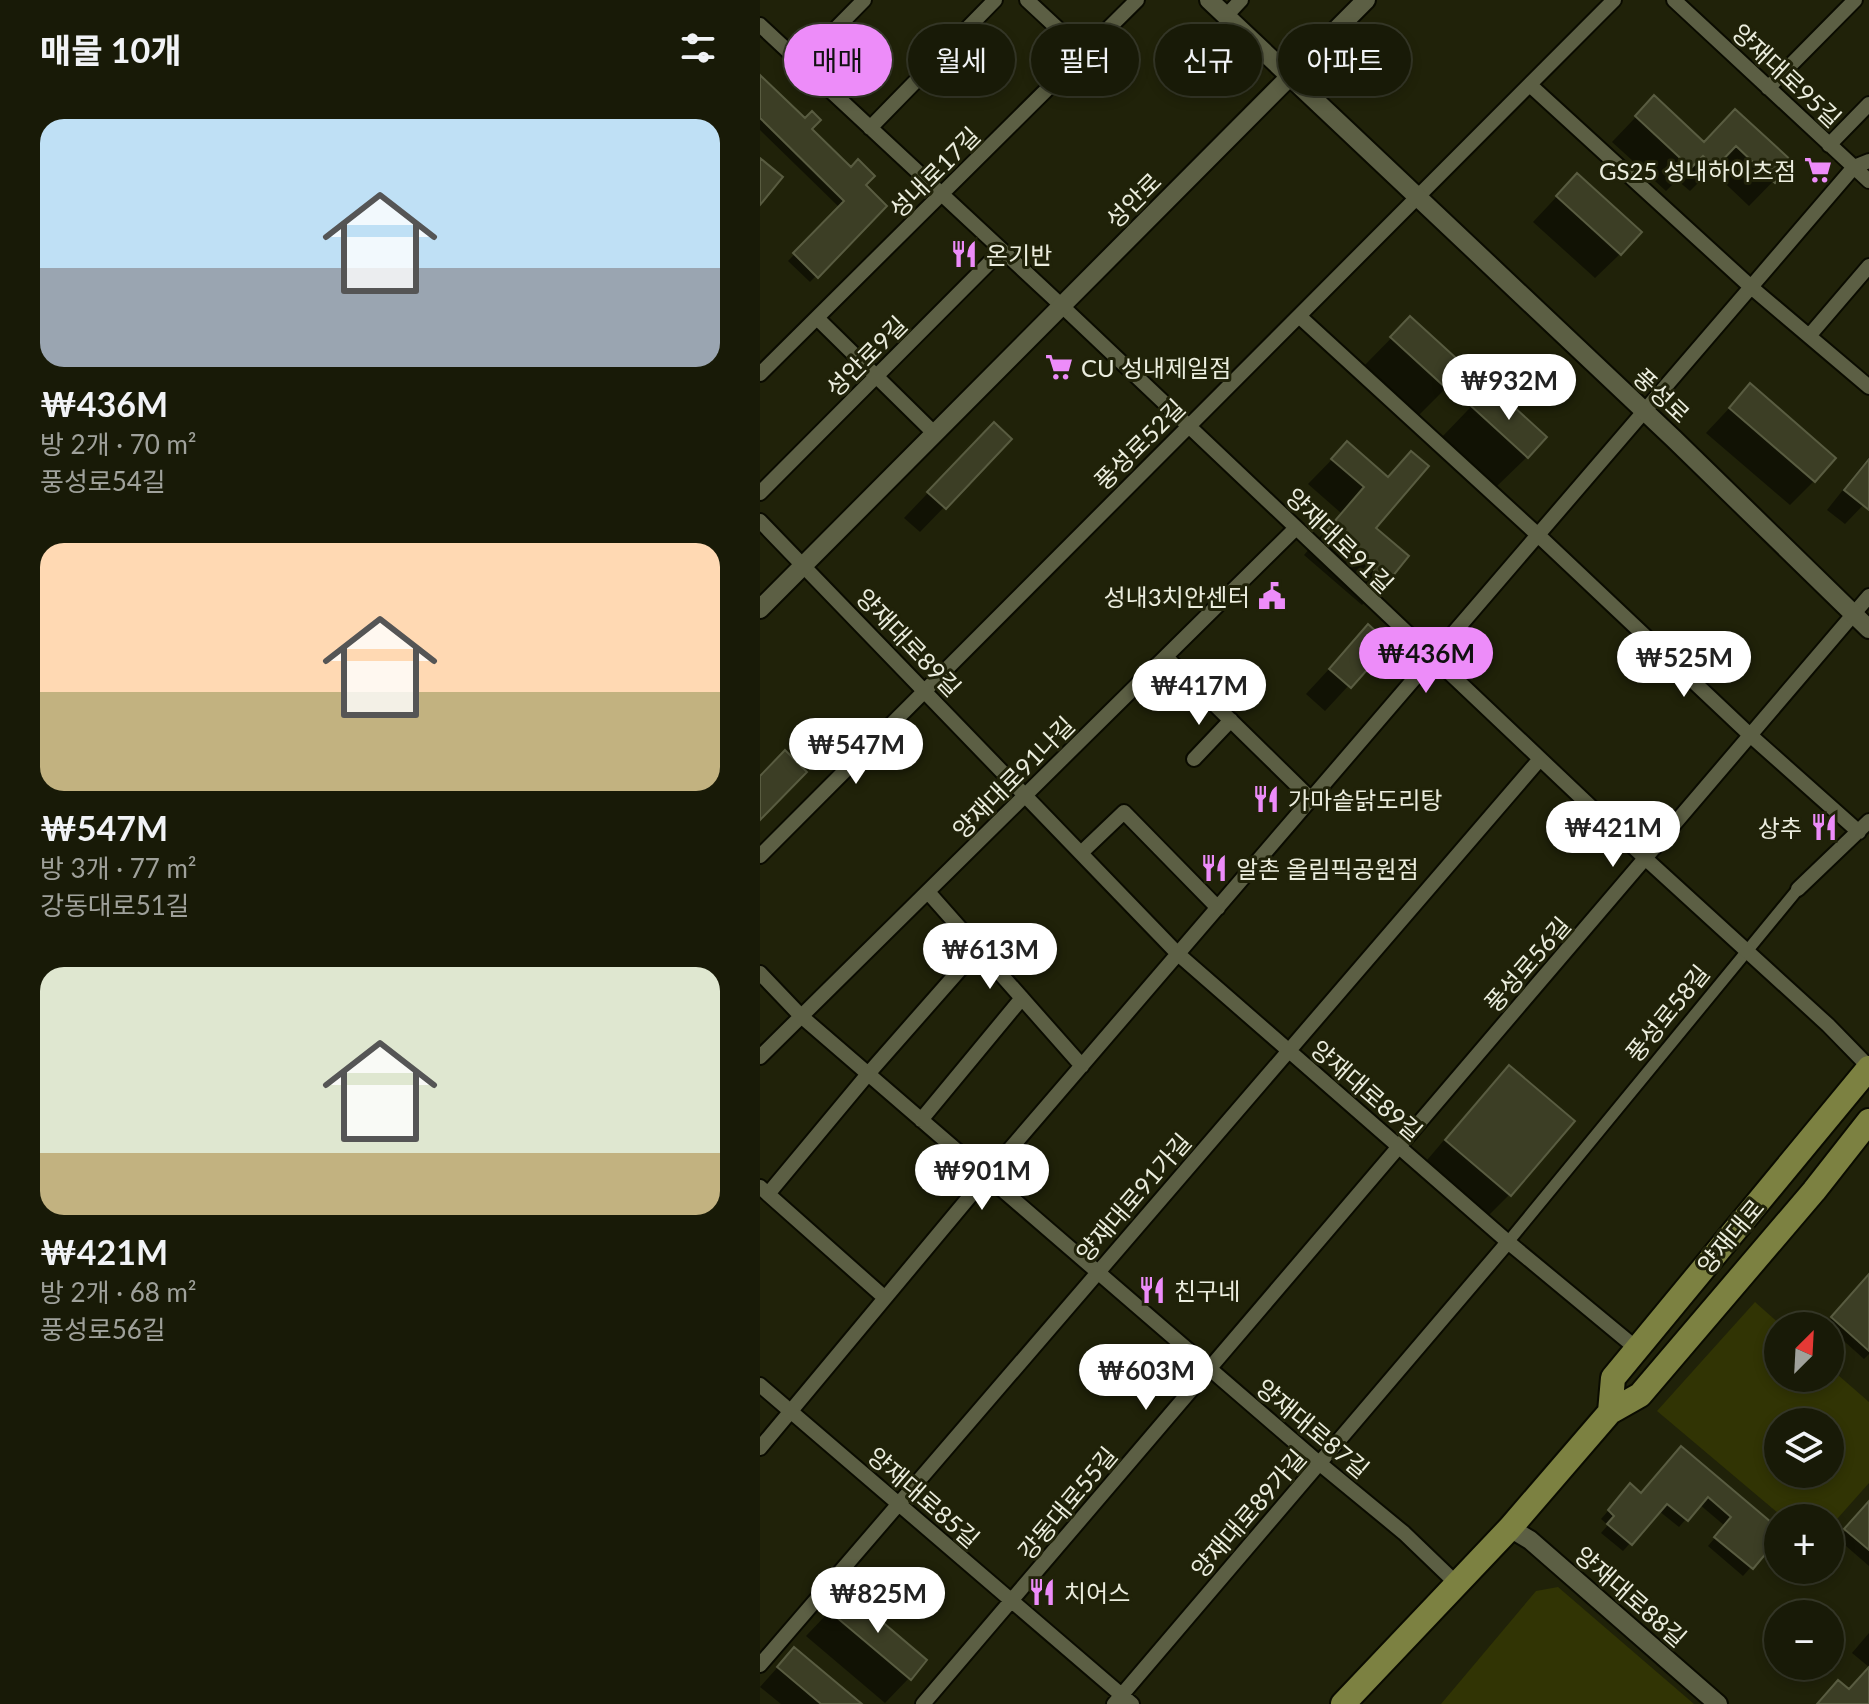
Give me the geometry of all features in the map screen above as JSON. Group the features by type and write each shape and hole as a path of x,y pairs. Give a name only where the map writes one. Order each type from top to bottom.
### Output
{"main road":[{"name":"양재대로","path":"1610,1412 1613,1378 1869,1068"},
{"name":"양재대로","path":"1343,1704 1510,1528 1610,1412 1640,1395 1814,1191 1869,1121"}],"street":[{"path":"840,24 864,0"},
{"path":"870,128 995,0"},
{"path":"1027,0 1053,24"},
{"name":"성내로17길","path":"1113,24 1137,0"},
{"name":"풍성로","path":"1209,0 1278,65"},
{"path":"1226,16 1241,0"},
{"name":"성안로","path":"1341,24 1366,0"},
{"path":"1419,197 1614,0"},
{"name":"양재대로95길","path":"1674,0 1869,181"},
{"path":"1768,88 1855,0"},
{"path":"760,25 784,47"},
{"path":"1530,85 1751,287 1867,382"},
{"name":"성안로","path":"760,609 1278,86"},
{"path":"837,96 1062,306"},
{"name":"성내로17길","path":"760,374 1041,96"},
{"name":"풍성로","path":"1311,96 1869,629"},
{"path":"1829,145 1869,104"},
{"path":"760,1448 986,1177 1854,167 1869,161"},
{"name":"풍성로52길","path":"760,856 1419,197"},
{"name":"성안로9길","path":"760,493 1002,250"},
{"path":"1809,336 1869,266"},
{"name":"양재대로91길","path":"1062,306 1646,859 1828,1025 1869,1068"},
{"path":"1299,316 1750,735 1864,827"},
{"path":"817,318 935,434"},
{"name":"양재대로89길","path":"761,526 925,690 1178,954 1508,1242 1636,1348"},
{"name":"양재대로91나길","path":"760,1057 1296,528"},
{"name":"풍성로56길","path":"1400,1147 1869,596"},
{"path":"1166,657 1311,799"},
{"path":"1194,759 1231,720"},
{"name":"양재대로91가길","path":"760,1665 1540,759"},
{"path":"1081,853 1124,812 1218,908"},
{"name":"풍성로58길","path":"1508,1242 1798,889 1864,827"},
{"path":"928,892 1082,1066"},
{"path":"885,1298 764,1191 978,949"},
{"name":"양재대로87길","path":"760,973 801,1016 1404,1533 1456,1583"},
{"path":"921,1120 1022,998"},
{"name":"강동대로55길","path":"923,1704 1400,1147"},
{"name":"양재대로89가길","path":"1122,1701 1319,1463 1508,1242"},
{"name":"양재대로85길","path":"760,1385 1012,1601 1122,1701"},
{"name":"양재대로88길","path":"1510,1528 1530,1540 1718,1704"}],"green space":[{"path":"1755,1302 1766,1312 1764,1392 1844,1392 1844,1380 1869,1402 1869,1483 1844,1511 1844,1504 1767,1504 1657,1411"},
{"path":"1558,1587 1694,1704 1441,1704 1536,1591"}],"building":[{"path":"760,75 805,118 812,111 821,120 812,129 851,167 858,159 875,176 866,185 887,206 818,278 793,253 844,201 760,118"},
{"path":"1654,95 1704,142 1735,109 1794,163 1775,183 1736,146 1715,168 1703,156 1691,168 1635,116"},
{"path":"760,158 783,177 760,205"},
{"path":"1577,173 1642,232 1621,255 1556,196"},
{"path":"1410,316 1467,368 1447,389 1390,337"},
{"path":"1750,383 1836,458 1815,482 1729,408"},
{"path":"1490,385 1547,437 1528,458 1471,406"},
{"path":"994,422 1012,439 946,509 927,492"},
{"path":"1347,441 1388,477 1411,451 1429,466 1376,528 1409,556 1388,582 1327,530 1364,487 1331,459"},
{"path":"1869,459 1869,510 1844,490"},
{"path":"1368,624 1390,644 1351,688 1329,669"},
{"path":"785,750 807,772 760,820 760,776"},
{"path":"1509,1065 1575,1121 1511,1196 1445,1140"},
{"path":"1869,1274 1869,1351 1844,1329 1844,1312 1835,1312"},
{"path":"1681,1446 1764,1516 1764,1556 1753,1569 1714,1537 1731,1517 1708,1497 1688,1521 1667,1504 1632,1545 1607,1524 1614,1516 1608,1510 1630,1483 1641,1493"},
{"path":"1869,1501 1869,1550 1844,1529"},
{"path":"846,1591 927,1660 911,1680 829,1611"},
{"path":"794,1647 862,1704 821,1704 777,1667"},
{"path":"1869,1667 1869,1704 1817,1704 1838,1680 1849,1689"}],"place":[{"name":"GS25 성내하이츠점","path":"1818,170"},
{"name":"온기반","path":"964,254"},
{"name":"CU 성내제일점","path":"1059,367"},
{"name":"성내3치안센터","path":"1272,596"},
{"name":"가마솥닭도리탕","path":"1266,799"},
{"name":"상추","path":"1824,827"},
{"name":"알촌 올림픽공원점","path":"1214,868"},
{"name":"친구네","path":"1152,1290"},
{"name":"치어스","path":"1042,1592"}]}
